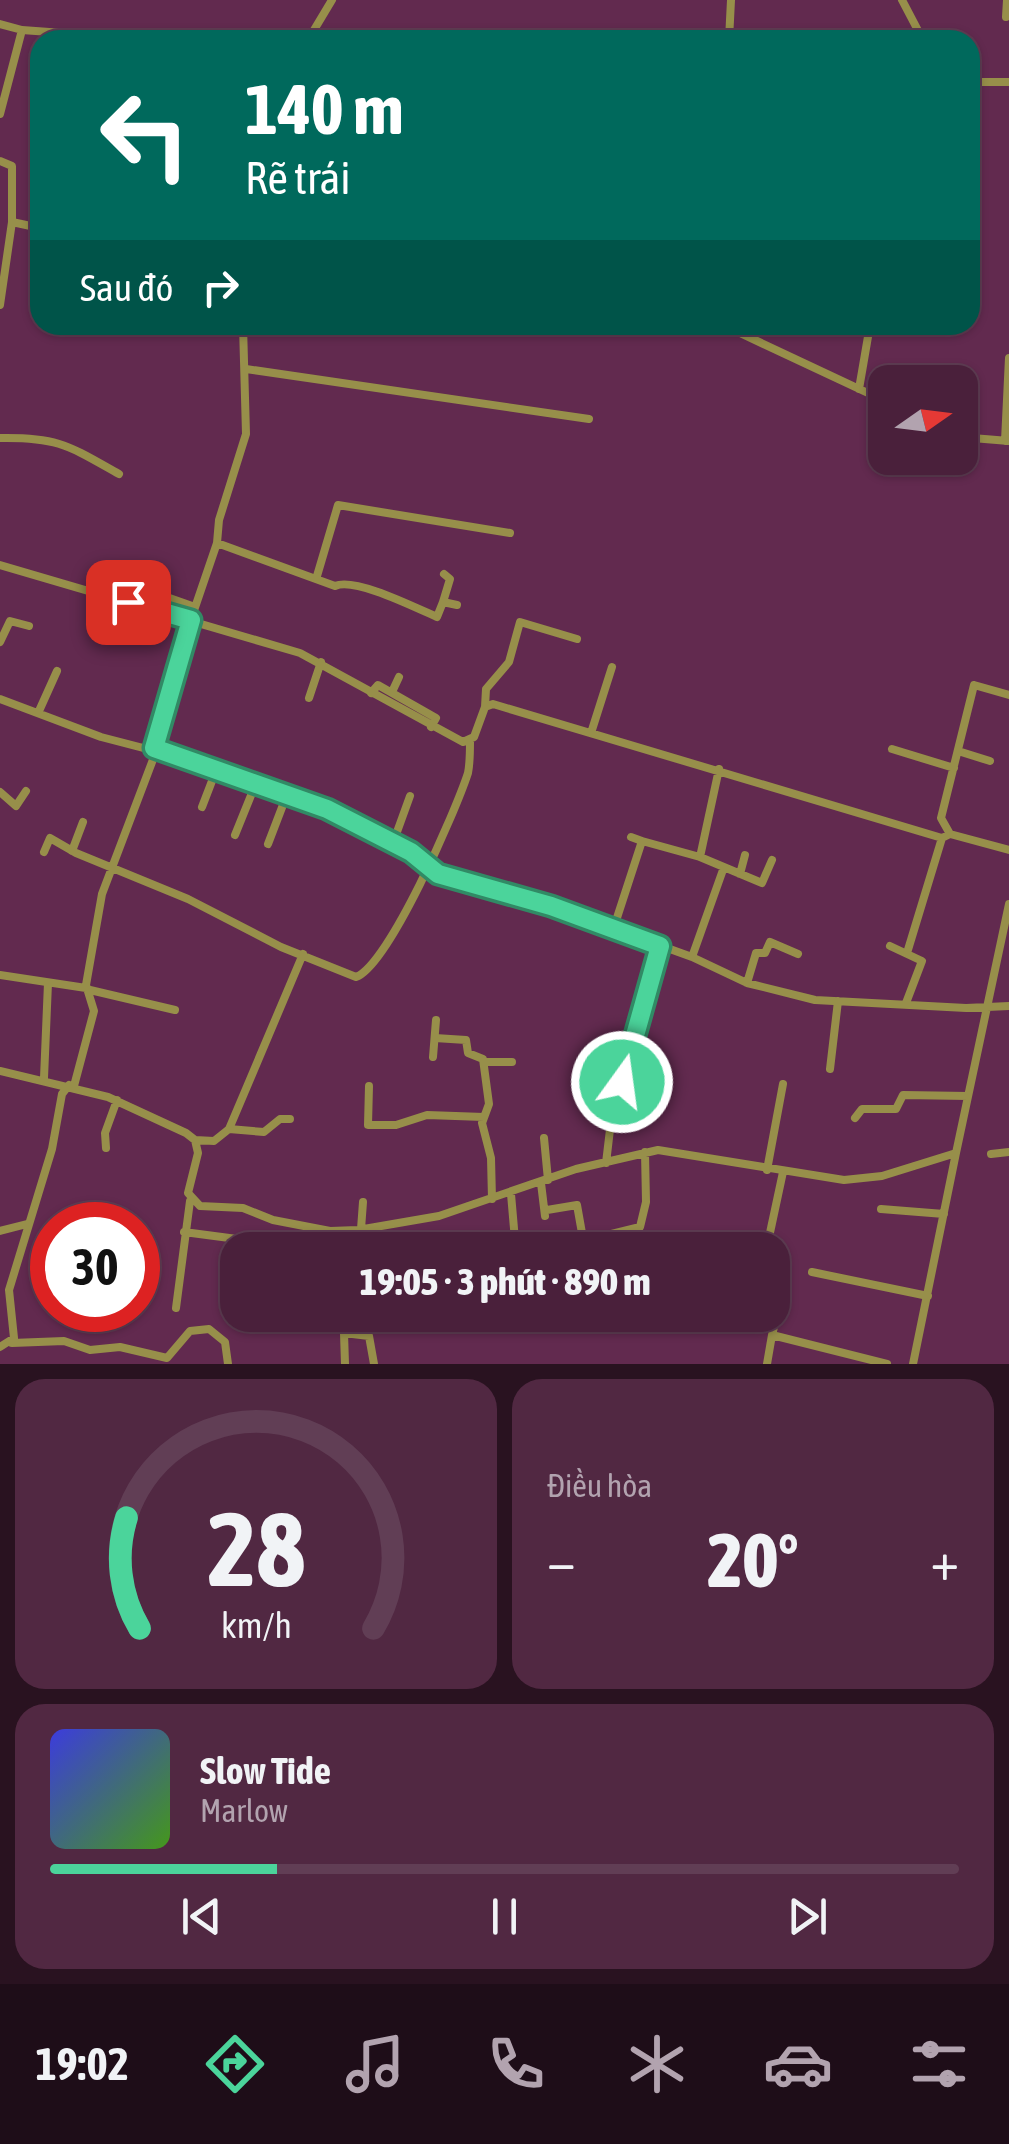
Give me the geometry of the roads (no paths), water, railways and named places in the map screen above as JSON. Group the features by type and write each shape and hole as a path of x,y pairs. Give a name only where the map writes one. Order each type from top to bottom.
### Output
{"street":[{"path":"314,30 332,0"},
{"path":"729,30 731,0"},
{"path":"902,0 918,30"},
{"path":"1006,17 1007,0"},
{"path":"0,24 30,31"},
{"path":"0,114 22,30"},
{"path":"980,82 1009,82"},
{"path":"0,161 12,166 12,222 0,305"},
{"path":"12,222 30,226"},
{"path":"12,1342 9,1290 52,1149 62,1094 71,1085 94,1011 88,989 110,868 155,748 246,434 243,335"},
{"path":"745,335 868,393"},
{"path":"859,389 868,335"},
{"path":"978,438 1007,440 1009,358"},
{"path":"246,369 589,419"},
{"path":"0,438 47,438 66,443 119,474"},
{"path":"317,576 338,505 510,532"},
{"path":"217,543 317,576 335,586 345,582 389,596 437,617 450,579 444,574"},
{"path":"0,565 321,662 431,727 470,742"},
{"path":"127,583 195,607"},
{"path":"443,602 457,605"},
{"path":"0,642 10,620 29,626"},
{"path":"44,852 50,838 356,977 367,973 430,865 469,770 470,742 486,707 486,689 509,662 520,622 577,638"},
{"path":"309,698 321,662"},
{"path":"591,733 612,667"},
{"path":"38,711 57,671"},
{"path":"392,692 399,678"},
{"path":"907,953 946,836 940,818 975,684 1009,694"},
{"path":"371,692 377,685 434,714 431,727"},
{"path":"0,699 101,738 155,748 327,809 453,879 551,906 692,957 747,983 792,996 838,1001 1009,1008"},
{"path":"486,707 492,704 946,836 1009,850"},
{"path":"892,749 954,768"},
{"path":"958,751 990,760"},
{"path":"184,772 189,759"},
{"path":"202,807 217,768"},
{"path":"700,858 720,769"},
{"path":"235,835 256,783"},
{"path":"0,792 16,806 26,791"},
{"path":"393,844 410,796"},
{"path":"268,844 286,797"},
{"path":"72,851 83,822"},
{"path":"632,837 724,866 762,883 772,860"},
{"path":"614,930 642,842"},
{"path":"740,874 745,854"},
{"path":"692,957 724,866"},
{"path":"913,1364 1009,904"},
{"path":"747,983 756,953 765,952 770,942 798,954"},
{"path":"606,1162 614,1096 622,1082 660,946"},
{"path":"890,946 922,963 906,1003"},
{"path":"0,1071 44,1078 118,1100 195,1140 214,1141 229,1129 302,954"},
{"path":"0,976 88,989 175,1010"},
{"path":"44,1078 48,983"},
{"path":"830,1069 838,1001"},
{"path":"433,1057 436,1020"},
{"path":"435,1038 466,1040 468,1053 481,1056 484,1062 489,1104 484,1116 492,1199"},
{"path":"484,1062 512,1062"},
{"path":"767,1170 783,1084"},
{"path":"369,1086 368,1125 396,1125 426,1115 484,1116"},
{"path":"855,1118 862,1109 896,1110 902,1096 968,1096"},
{"path":"106,1148 105,1133 118,1100"},
{"path":"229,1129 264,1132 280,1119 290,1118"},
{"path":"544,1138 546,1213 577,1205 582,1232"},
{"path":"176,1308 188,1193 198,1153 195,1140"},
{"path":"190,1201 338,1230 361,1229 439,1216 645,1152 676,1151 767,1170 844,1180 872,1178 956,1153"},
{"path":"624,1232 640,1227 646,1202 645,1152"},
{"path":"991,1154 1009,1152"},
{"path":"770,1232 783,1172"},
{"path":"511,1194 514,1232"},
{"path":"361,1229 363,1202"},
{"path":"881,1209 944,1214"},
{"path":"0,1231 27,1224"},
{"path":"184,1232 220,1237"},
{"path":"812,1272 928,1296"},
{"path":"0,1347 12,1342 64,1341 90,1350 120,1347 167,1358 190,1331 209,1330 225,1342 228,1364"},
{"path":"767,1364 772,1332"},
{"path":"346,1364 344,1333 369,1336 374,1364"},
{"path":"772,1335 887,1364"}]}
